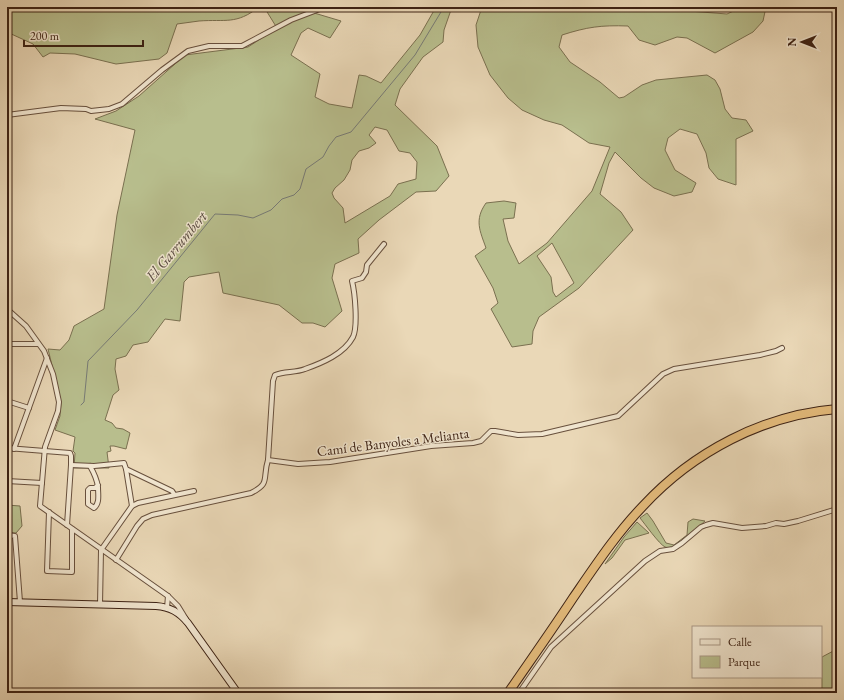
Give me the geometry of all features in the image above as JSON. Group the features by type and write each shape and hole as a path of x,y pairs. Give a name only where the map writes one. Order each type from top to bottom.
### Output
{"highway":[{"path":"508,693 615,538 635,514 661,487 694,462 740,435 765,424 784,418 837,408"},
{"path":"512,693 618,540 641,512 668,485 708,456 754,433 797,420 837,414"}],"main road":[{"path":"7,602 172,607 188,623 238,693"}],"street":[{"path":"7,115 61,108 86,109 91,111 109,109 122,104 162,70 188,51 209,46 242,46 291,20 325,7"},
{"path":"116,560 143,519 152,515 251,493 262,488 265,483 265,469 268,460 275,375 282,372 304,370 334,356 353,336 355,327 355,303 352,281 362,278 366,272 367,265 384,244"},
{"path":"7,309 26,326 47,358 53,374 59,406 44,452 40,506 168,596 172,607"},
{"path":"7,344 38,344"},
{"name":"Camí de Banyoles a Melianta","path":"268,460 298,464 330,462 431,446 473,443 481,441 491,431 518,435 542,434 618,416 663,374 674,369 760,355 782,348"},
{"path":"14,449 47,358"},
{"path":"7,401 29,408"},
{"path":"7,448 70,454 71,465 67,525"},
{"path":"71,465 90,466 124,463 132,506"},
{"path":"90,466 98,485 98,501 94,508 88,504 88,490 90,488 96,488 98,485"},
{"path":"126,469 172,491 174,494"},
{"path":"7,481 42,483"},
{"path":"100,605 101,550 132,506 138,502 194,491"},
{"path":"519,693 551,647 645,561 660,551 673,549 678,546 701,527 713,524 742,528 784,524 837,509"},
{"path":"49,512 48,571 72,572 72,529"},
{"path":"7,535 15,536 20,602"},
{"path":"168,596 172,607"}],"green space":[{"path":"21,7 259,7 251,13 237,19 177,24 167,53 159,59 116,64 75,54 50,53 43,57 33,44 7,32 7,13"},
{"path":"264,7 294,7 341,21 330,38 308,28 301,33 291,55 320,74 315,97 329,104 352,108 359,75 366,76 381,83 420,35 436,7 452,7 444,30 443,42 423,57 400,89 395,105 437,146 449,176 436,191 416,192 379,220 358,239 359,253 335,264 332,278 342,311 325,327 313,323 302,323 279,305 223,293 219,272 189,277 184,282 180,321 165,319 148,342 133,345 126,356 116,359 115,369 119,390 113,395 105,420 112,423 116,428 123,429 130,433 126,449 110,446 111,451 107,452 109,468 74,468 75,453 73,451 75,437 55,430 60,416 61,402 48,349 60,350 69,340 74,326 104,309 117,215 135,130 95,119 116,111 139,96 185,55 248,47 277,28","holes":["375,127 387,130 399,151 410,153 417,162 416,179 398,184 390,196 345,223 343,208 334,198 332,193 344,180 350,170 352,160 359,151 369,148 376,143 369,135"]},
{"path":"482,7 661,7 727,14 742,7 766,7 763,21 753,32 715,53 687,38 677,37 655,45 639,40 628,26 594,27 562,35 559,47 570,62 600,82 619,98 624,97 642,85 656,80 707,75 715,80 720,89 725,109 732,118 746,120 753,131 736,139 736,185 718,179 709,168 706,153 697,134 680,129 668,138 665,150 675,170 696,183 692,192 674,196 654,188 641,178 615,152 609,163 600,194 621,212 633,230 579,288 539,317 533,331 532,344 512,347 491,309 498,303 493,288 475,256 486,248 479,226 482,209 486,203 504,201 516,203 514,218 503,219 508,241 519,264 547,243 592,191 610,147 589,143 562,125 544,120 522,110 508,98 490,75 478,47 476,25","holes":["552,243 574,283 556,297 553,292 551,277 537,256"]},
{"path":"7,505 20,506 22,526 16,533 7,532"},
{"path":"647,513 666,543 674,545 687,535 688,522 693,519 705,521 692,534 670,548 662,545 640,518"},
{"path":"637,522 649,533 625,540 612,558 605,564 624,537"},
{"path":"837,649 837,687 827,693 822,693 822,657"}],"waterway":[{"name":"El Garrumbert","path":"81,405 84,402 88,361 137,310 215,214 238,215 253,218 271,210 282,199 294,195 300,189 306,169 323,157 336,137 351,132 415,55 444,7"}]}
